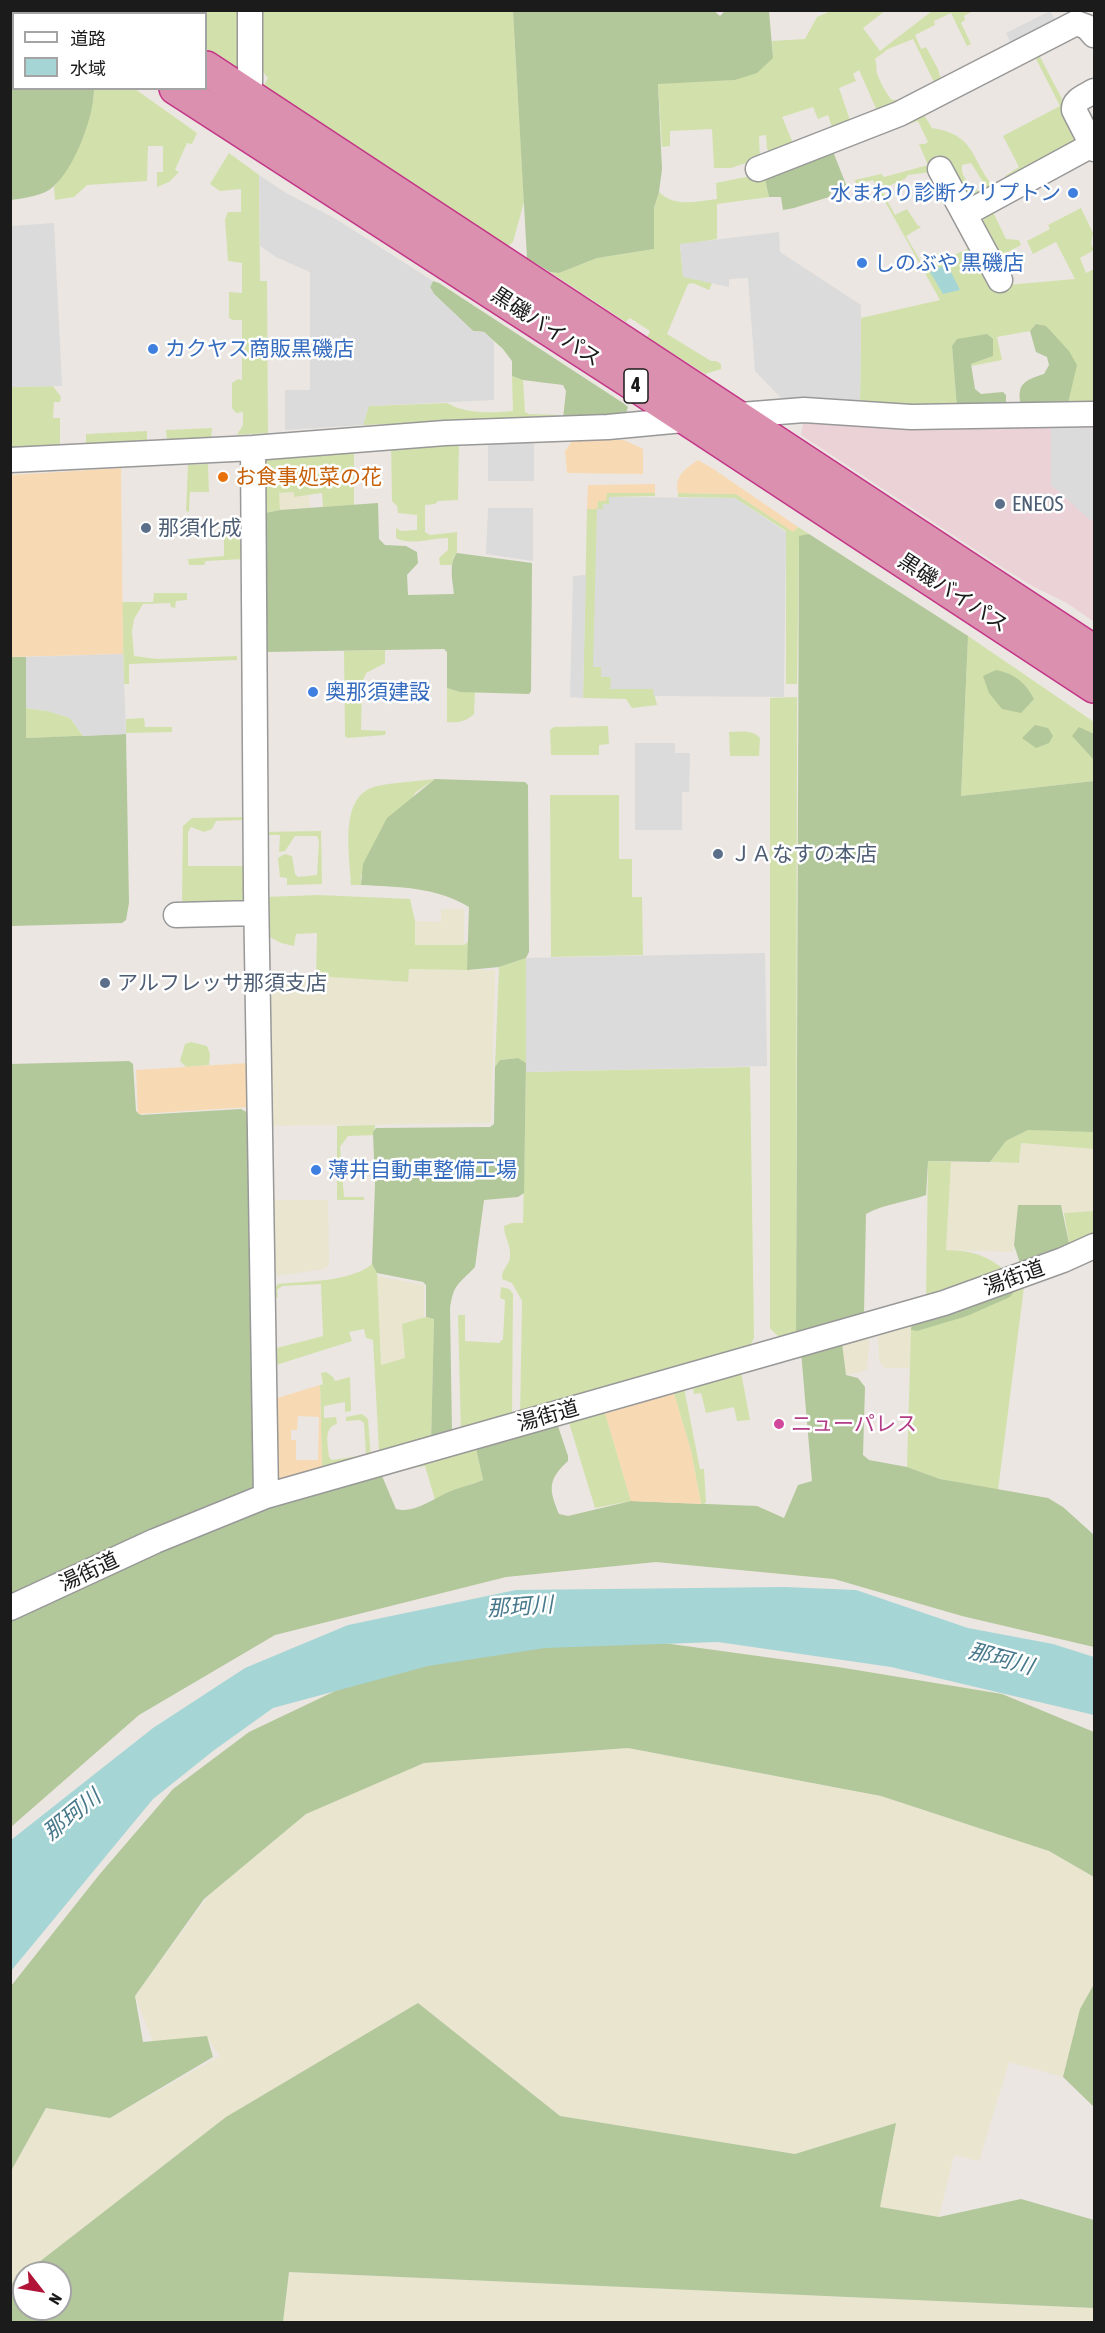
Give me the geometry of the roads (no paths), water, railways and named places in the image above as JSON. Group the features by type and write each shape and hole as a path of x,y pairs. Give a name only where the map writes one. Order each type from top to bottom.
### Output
{"highway":[{"name":"黒磯バイパス","path":"207,69 1095,652"},
{"name":"黒磯バイパス","path":"180,90 1095,686"}],"street":[{"path":"244,93 250,84 250,10"},
{"path":"758,169 899,114 1076,23 1087,27 1095,35"},
{"path":"965,214 1094,147 1074,106 1075,102 1095,91"},
{"path":"940,169 1000,280"},
{"path":"10,460 252,448 445,434 608,427 804,410 911,417 1095,414"},
{"path":"252,448 256,913 266,1496"},
{"path":"176,915 256,913"},
{"name":"湯街道","path":"10,1608 155,1541 266,1496 944,1303 1095,1246"}],"water":[{"path":"947,264 960,290 943,294 930,272"},
{"name":"那珂川","path":"785,1587 856,1590 968,1628 1053,1644 1094,1657 1094,1715 891,1667 718,1642 545,1648 428,1666 273,1708 213,1751 153,1799 11,1971 11,1840 153,1728 245,1668 348,1625 516,1590"}],"place":[{"name":"水まわり診断クリプトン","path":"1073,193"},
{"name":"しのぶや 黒磯店","path":"862,263"},
{"name":"カクヤス商販黒磯店","path":"153,349"},
{"name":"お食事処菜の花","path":"223,477"},
{"name":"ENEOS","path":"1000,504"},
{"name":"那須化成","path":"146,528"},
{"name":"奥那須建設","path":"313,692"},
{"name":"ＪＡなすの本店","path":"718,854"},
{"name":"アルフレッサ那須支店","path":"105,983"},
{"name":"薄井自動車整備工場","path":"316,1170"},
{"name":"ニューパレス","path":"779,1424"}]}
